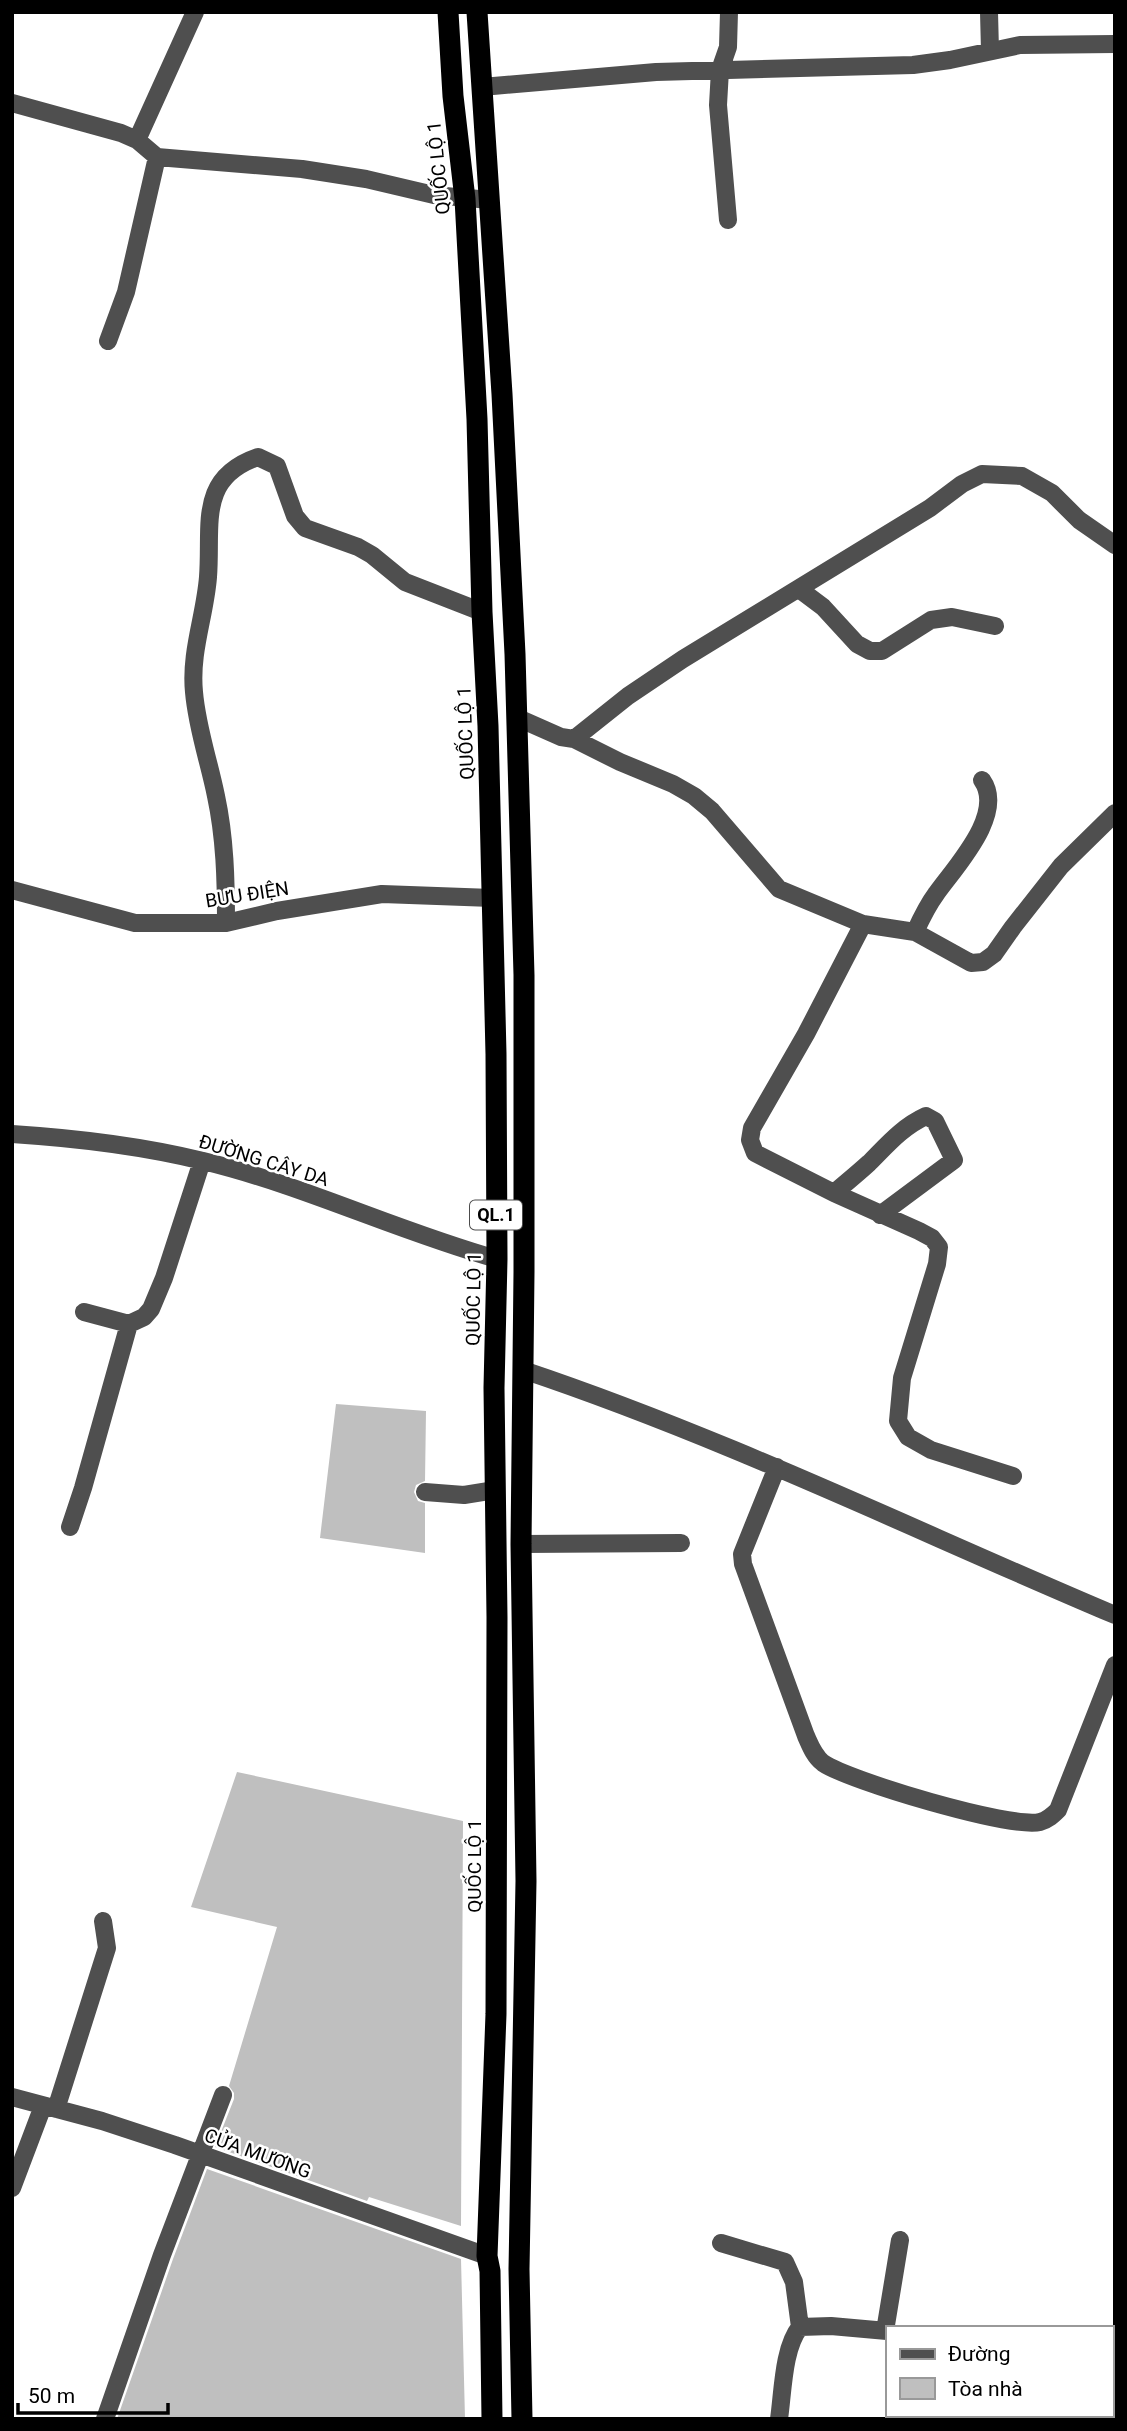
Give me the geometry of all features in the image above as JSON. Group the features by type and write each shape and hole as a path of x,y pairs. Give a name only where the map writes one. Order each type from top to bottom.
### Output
{"highway":[{"name":"QUỐC LỘ 1","path":"448,12 453,96 465,199 477,419 492,898 497,1617 496,2014 487,2256 490,2272 492,2419"},
{"name":"QL.1","path":"477,12 518,718 525,1038 521,1544 526,1881 519,2269 522,2419"}],"street":[{"path":"137,140 195,12"},
{"path":"728,220 718,105 720,70 728,47 729,12"},
{"path":"989,12 990,51"},
{"path":"482,87 656,72 913,65 1020,45 1115,44"},
{"path":"12,103 74,118 137,140 157,158 302,169 366,179 434,195 490,201"},
{"path":"108,341 126,292 157,158"},
{"path":"226,923 222,835 216,796 202,743 193,677 208,579 209,517 213,494 225,475 245,461 258,457 272,463 282,476 295,516 305,528 358,547 405,582 482,612"},
{"path":"574,739 628,696 712,641 982,474 1022,476 1039,485 1052,493 1079,520 1115,545"},
{"path":"799,589 823,607 857,644 870,651 881,651 931,620 952,617 995,625"},
{"path":"518,718 561,737 574,739 694,796 712,811 779,889 863,925 915,932 971,963 983,962 995,954 1061,866 1115,813"},
{"path":"915,932 936,893 968,853 979,829 990,799 982,780"},
{"name":"BƯU ĐIỆN","path":"12,890 135,923 226,923 277,911 382,894 492,898"},
{"path":"863,925 806,1034 752,1128 750,1140 755,1153 932,1238 939,1247 937,1264 902,1378 898,1421 908,1437 931,1450 1013,1476"},
{"path":"834,1193 889,1140 926,1116 935,1121 954,1160 880,1215"},
{"name":"ĐƯỜNG CÂY DA","path":"12,1134 99,1143 202,1161 267,1180 496,1259"},
{"path":"84,1312 129,1324 144,1317 158,1295 202,1161"},
{"path":"70,1527 129,1324"},
{"path":"523,1370 610,1400 777,1466 1115,1615"},
{"path":"777,1466 742,1554 743,1564 809,1743 820,1761 832,1769 882,1788 992,1816 1040,1822 1051,1818 1058,1810 1115,1665"},
{"path":"425,1492 464,1495 495,1490"},
{"path":"521,1544 681,1543"},
{"path":"12,2188 50,2108 107,1948 103,1922"},
{"path":"105,2419 162,2255 223,2095"},
{"name":"CỬA MƯƠNG","path":"12,2097 102,2121 201,2154 487,2256"},
{"path":"887,2326 900,2240"},
{"path":"721,2243 785,2262 794,2282 800,2327 793,2336 789,2349 779,2419"},
{"path":"800,2327 821,2325 886,2331"}],"building":[{"path":"336,1404 426,1411 425,1481 416,1485 414,1492 418,1501 425,1503 425,1553 320,1538"},
{"path":"237,1772 463,1821 461,2226 369,2197 367,2201 215,2147 234,2099 234,2093 229,2086 277,1927 191,1907"},
{"path":"207,2169 461,2259 465,2419 117,2419"}]}
